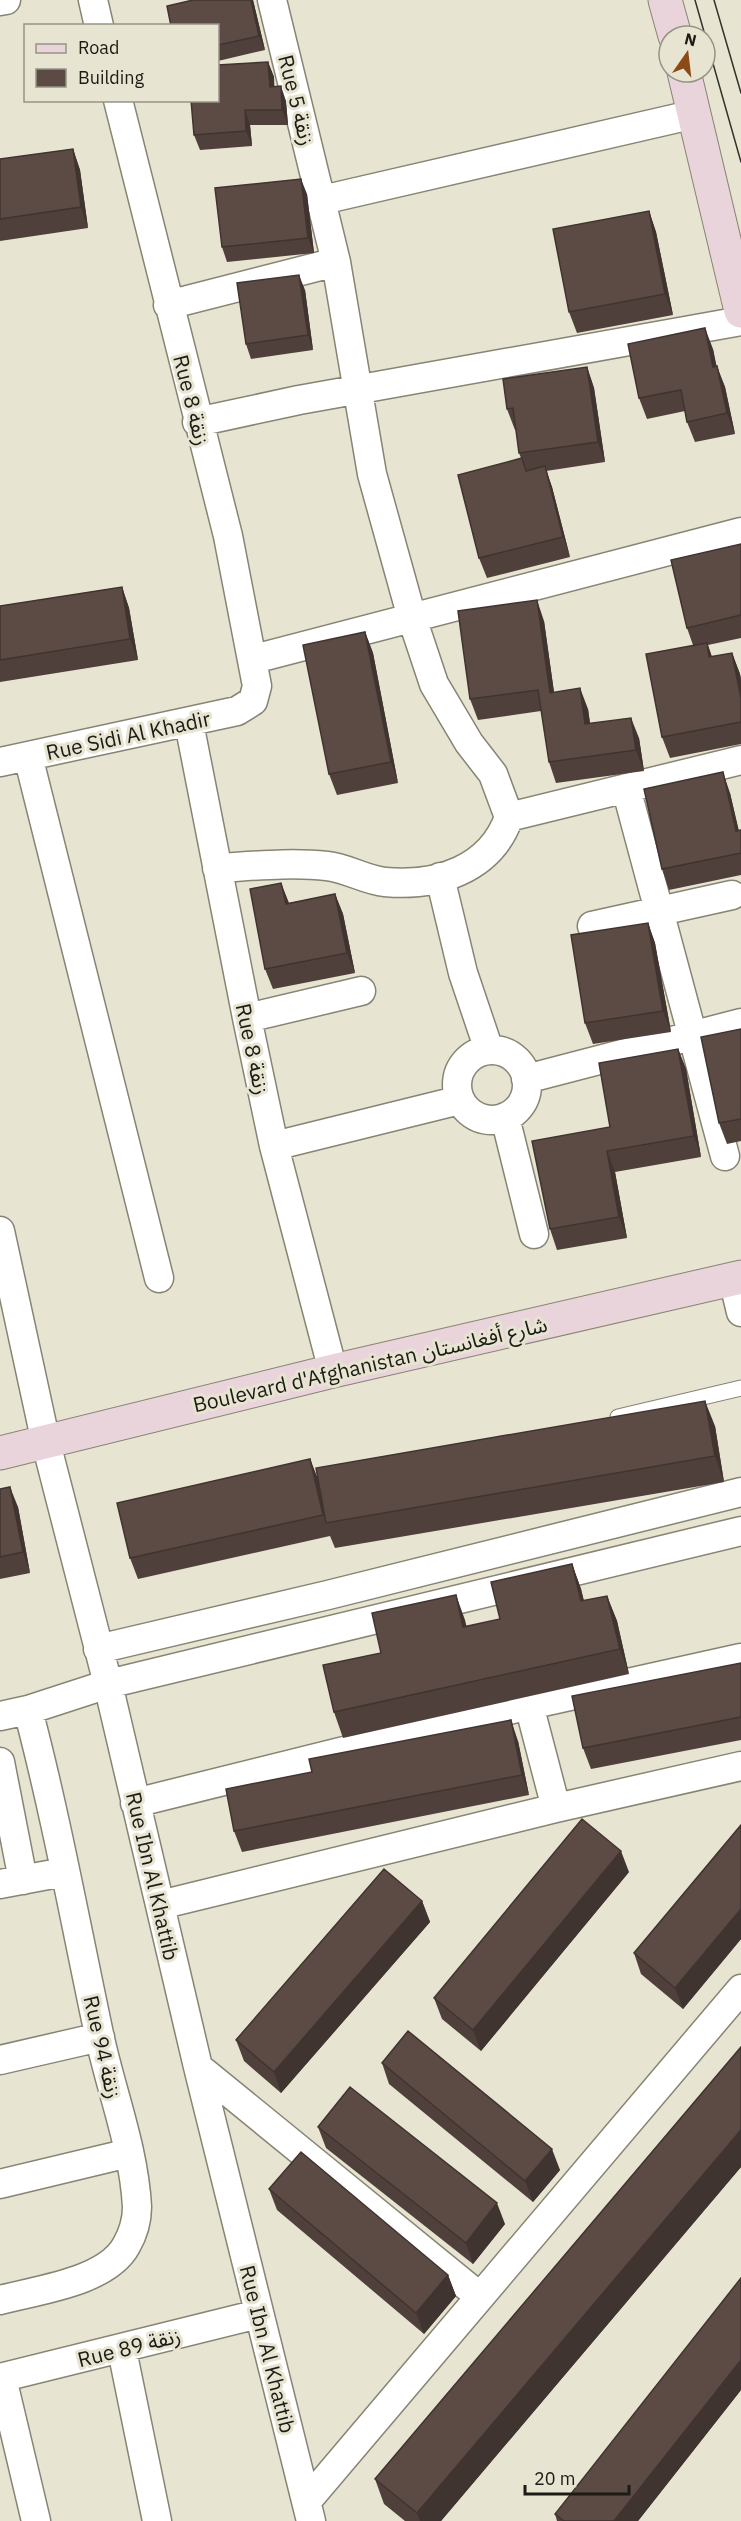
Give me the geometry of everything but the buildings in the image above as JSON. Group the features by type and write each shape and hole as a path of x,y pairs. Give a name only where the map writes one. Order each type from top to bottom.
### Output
{"street":[{"path":"0,2 6,0"},
{"path":"93,0 99,24"},
{"path":"665,0 672,24"},
{"name":"Rue 5 زنقة","path":"281,2 336,262 372,474 412,618 434,684 469,743 493,774 509,817"},
{"path":"687,84 741,311"},
{"name":"Rue 8 زنقة","path":"118,102 197,422 228,536 254,660 257,686 253,701"},
{"path":"322,200 695,114"},
{"path":"168,305 336,262"},
{"path":"197,422 357,390 741,321"},
{"path":"254,660 741,532"},
{"name":"Rue Sidi Al Khadir","path":"0,762 189,723 237,711 253,701"},
{"name":"Rue 8 زنقة","path":"189,723 274,1146 333,1371"},
{"path":"28,756 159,1278"},
{"path":"217,868 327,866 385,882 441,878 479,862 498,843 509,817 741,760"},
{"path":"626,788 725,1156"},
{"path":"441,878 463,973 489,1050"},
{"path":"592,926 732,895"},
{"path":"247,1018 361,991"},
{"path":"526,1079 741,1023"},
{"path":"489,1050 514,1057 526,1079 523,1102 505,1118 479,1118 471,1114 460,1100 457,1081 464,1064 471,1056 489,1050"},
{"path":"274,1146 460,1100"},
{"path":"505,1118 534,1234"},
{"name":"Rue Ibn Al Khattib","path":"0,1231 46,1443 108,1684 258,2314 309,2511"},
{"path":"737,1278 741,1312"},
{"name":"Boulevard d'Afghanistan شارع أفغانستان","path":"0,1453 333,1371 737,1278"},
{"path":"98,1649 328,1595 741,1492"},
{"path":"0,1716 28,1710 108,1684 741,1531"},
{"path":"328,1595 338,1628"},
{"path":"135,1803 529,1705 741,1658"},
{"path":"529,1705 556,1808"},
{"name":"Rue 94 زنقة","path":"0,2300 74,2281 107,2266 119,2255 132,2234 136,2216 129,2153 100,2037 28,1710"},
{"path":"0,1762 12,1882 64,1872"},
{"path":"160,1905 556,1808 741,1766"},
{"path":"309,2511 479,2296 741,1989"},
{"path":"0,2060 100,2037"},
{"path":"198,2067 479,2296"},
{"path":"0,2184 129,2153"},
{"name":"Rue 89 زنقة","path":"1,2378 122,2350 258,2314"},
{"path":"122,2350 158,2521"},
{"path":"1,2378 36,2521"}],"lane":[{"path":"603,1420 741,1388"}],"tram line":[{"path":"695,0 741,162"},
{"path":"714,0 741,93"}]}
